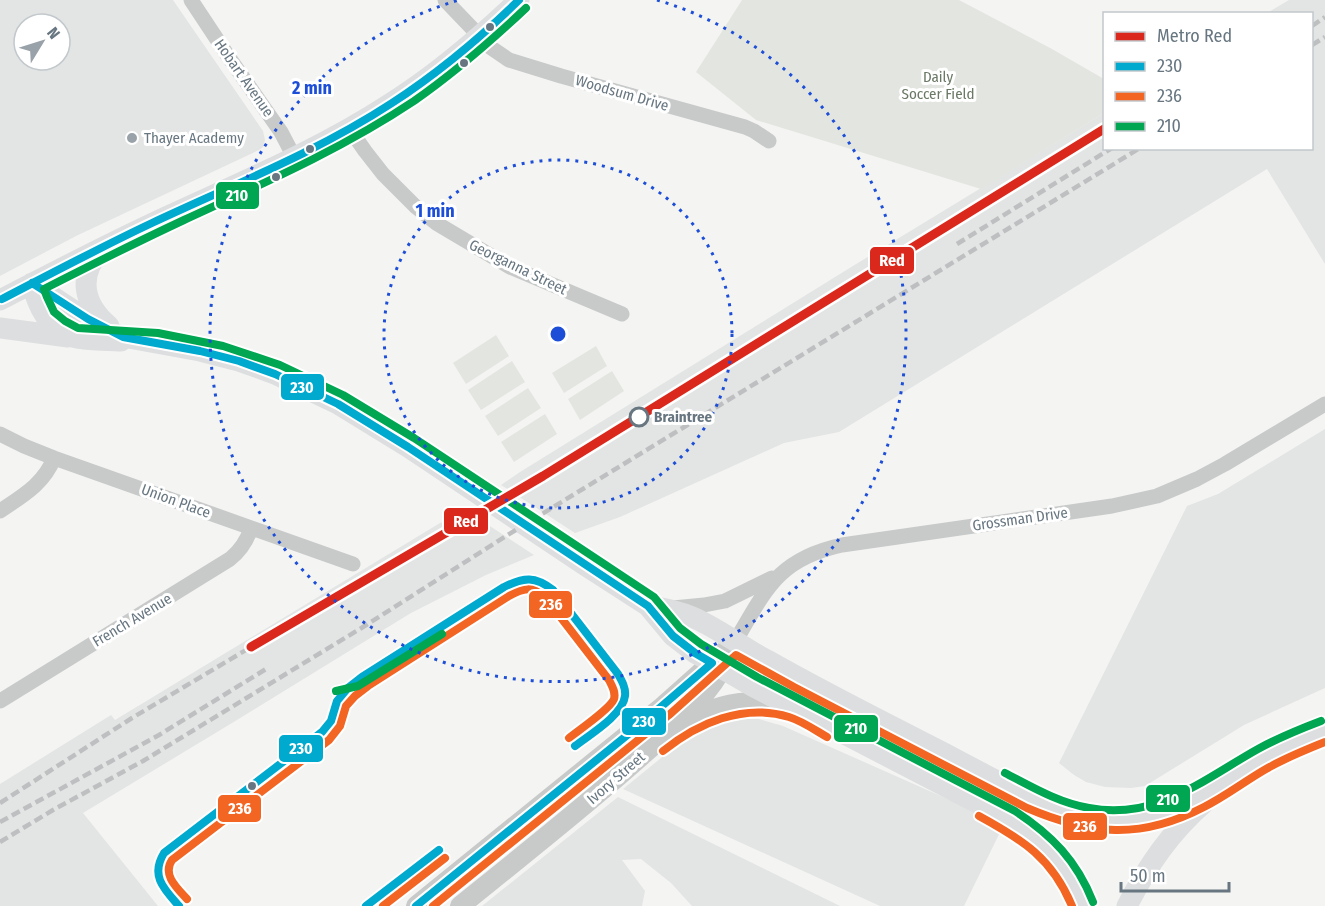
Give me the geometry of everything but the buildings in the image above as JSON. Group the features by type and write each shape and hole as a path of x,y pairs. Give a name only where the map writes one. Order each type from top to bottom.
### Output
{"main road":[{"path":"0,300 105,246 294,157 350,128 409,91 446,64 519,0"},
{"path":"105,246 88,268 86,284 89,300 99,316 114,330 157,343"},
{"path":"32,283 46,318 59,330 75,338"},
{"path":"32,283 103,329 123,337 221,356 257,367 338,404 408,447 583,564 656,607 693,618 791,674 1055,809 1080,817 1105,820 1142,819 1156,816 1198,799 1277,751 1325,731"},
{"path":"0,328 75,338 157,343"},
{"path":"656,607 673,636 695,653 794,708 1028,831 1060,862 1073,882 1083,906"},
{"path":"1128,906 1144,874 1171,836 1194,812 1237,775"}],"street":[{"name":"Hobart Avenue","path":"191,0 281,132 294,157"},
{"name":"Woodsum Drive","path":"445,0 492,48 509,60 746,127 768,141"},
{"name":"Georganna Street","path":"350,128 383,174 416,207 436,223 510,267 622,314"},
{"name":"Grossman Drive","path":"735,642 765,591 780,574 813,553 842,544 1112,506 1156,496 1197,479 1225,464 1325,404"},
{"name":"Union Place","path":"0,434 54,458 353,564"},
{"path":"0,511 34,487 54,458"},
{"name":"French Avenue","path":"0,701 230,560 246,541 251,528"},
{"path":"656,607 704,605 725,601 780,574"},
{"name":"Ivory Street","path":"460,906 578,811 664,736 708,690 718,666 735,642"},
{"name":"Ivory Street","path":"416,906 662,707 718,666"},
{"path":"664,736 696,717 726,705 759,702 794,708"},
{"path":"515,861 503,868 497,868 489,861 490,856 497,849 540,816 605,753"}],"shaded area":[{"name":"Thayer Academy","path":"0,0 173,0 263,131 265,140 263,147 76,236 0,276"},
{"path":"1289,0 1325,0 1325,264 1267,169 839,432 784,443 620,517 575,533 501,485 1103,114 1103,150 1313,150 1313,12 1269,12"},
{"path":"1325,429 1325,688 1244,725 1145,786 1105,787 1086,782 1074,775 1059,763 1187,506 1218,494"},
{"path":"470,513 534,555 486,575 411,613 83,813 158,906 0,906 0,784 111,715 115,720 440,523"},
{"path":"731,719 759,719 783,726 1004,824 964,906 880,906 623,789 688,736 708,724"},
{"path":"618,797 840,906 692,906 671,883 641,859 622,860 645,891 642,906 482,906"}],"green space":[{"name":"Daily Soccer Field","path":"742,0 959,0 1103,78 1103,114 981,189 756,120 696,72"},
{"path":"496,335 509,356 466,384 453,363"},
{"path":"596,346 607,366 564,393 552,373"},
{"path":"512,361 525,382 481,410 468,390"},
{"path":"612,371 624,391 580,420 568,399"},
{"path":"528,388 541,408 498,436 485,416"},
{"path":"545,414 557,434 514,462 501,442"}],"railway":[{"path":"1313,25 1325,17"},
{"path":"1313,44 1325,37"},
{"path":"957,244 1109,150"},
{"path":"0,842 143,761 1137,150"},
{"path":"0,803 132,718 251,647"},
{"path":"0,822 159,735 266,669"}],"metro line":[{"name":"Red","path":"251,647 543,476 1103,130"}],"transit line":[{"name":"230","path":"2,299 133,232 274,167 363,121 409,92 442,67 519,0"},
{"name":"210","path":"526,8 486,45 443,79 414,101 359,135 44,289 54,312 78,328 158,333 223,346 280,365 343,395 414,438 654,597 680,628 701,644 757,677 1015,811 1041,830 1062,850 1087,887 1093,902"},
{"name":"230","path":"32,283 88,319 123,337 200,351 239,361 275,374 338,404 408,447 648,606 673,636 712,663 641,724 416,906"},
{"name":"230","path":"179,906 164,888 159,875 158,869 164,853 322,732 331,721 337,701 362,677 504,587 518,581 535,580 553,590 618,674 625,690 623,703 612,717 575,746"},
{"name":"236","path":"187,899 175,886 170,876 169,866 172,860 329,740 340,726 346,706 355,696 519,591 528,589 545,597 609,680 613,689 614,699 611,703 601,714 569,738"},
{"name":"210","path":"336,691 358,686 442,634"},
{"name":"236","path":"433,906 669,715 736,655 1027,808 1072,824 1094,828 1137,829 1181,818 1212,803 1273,765 1325,742"},
{"name":"236","path":"663,751 706,724 738,714 755,712 789,717 827,737"},
{"name":"210","path":"1005,773 1046,794 1078,806 1113,810 1136,808 1178,795 1266,745 1321,721"},
{"name":"236","path":"979,816 1009,833 1034,852 1055,875 1072,906"},
{"name":"230","path":"366,906 439,850"},
{"name":"236","path":"383,906 445,858"}],"place":[{"name":"Thayer Academy","path":"132,138"},
{"name":"Braintree","path":"639,417"}]}
